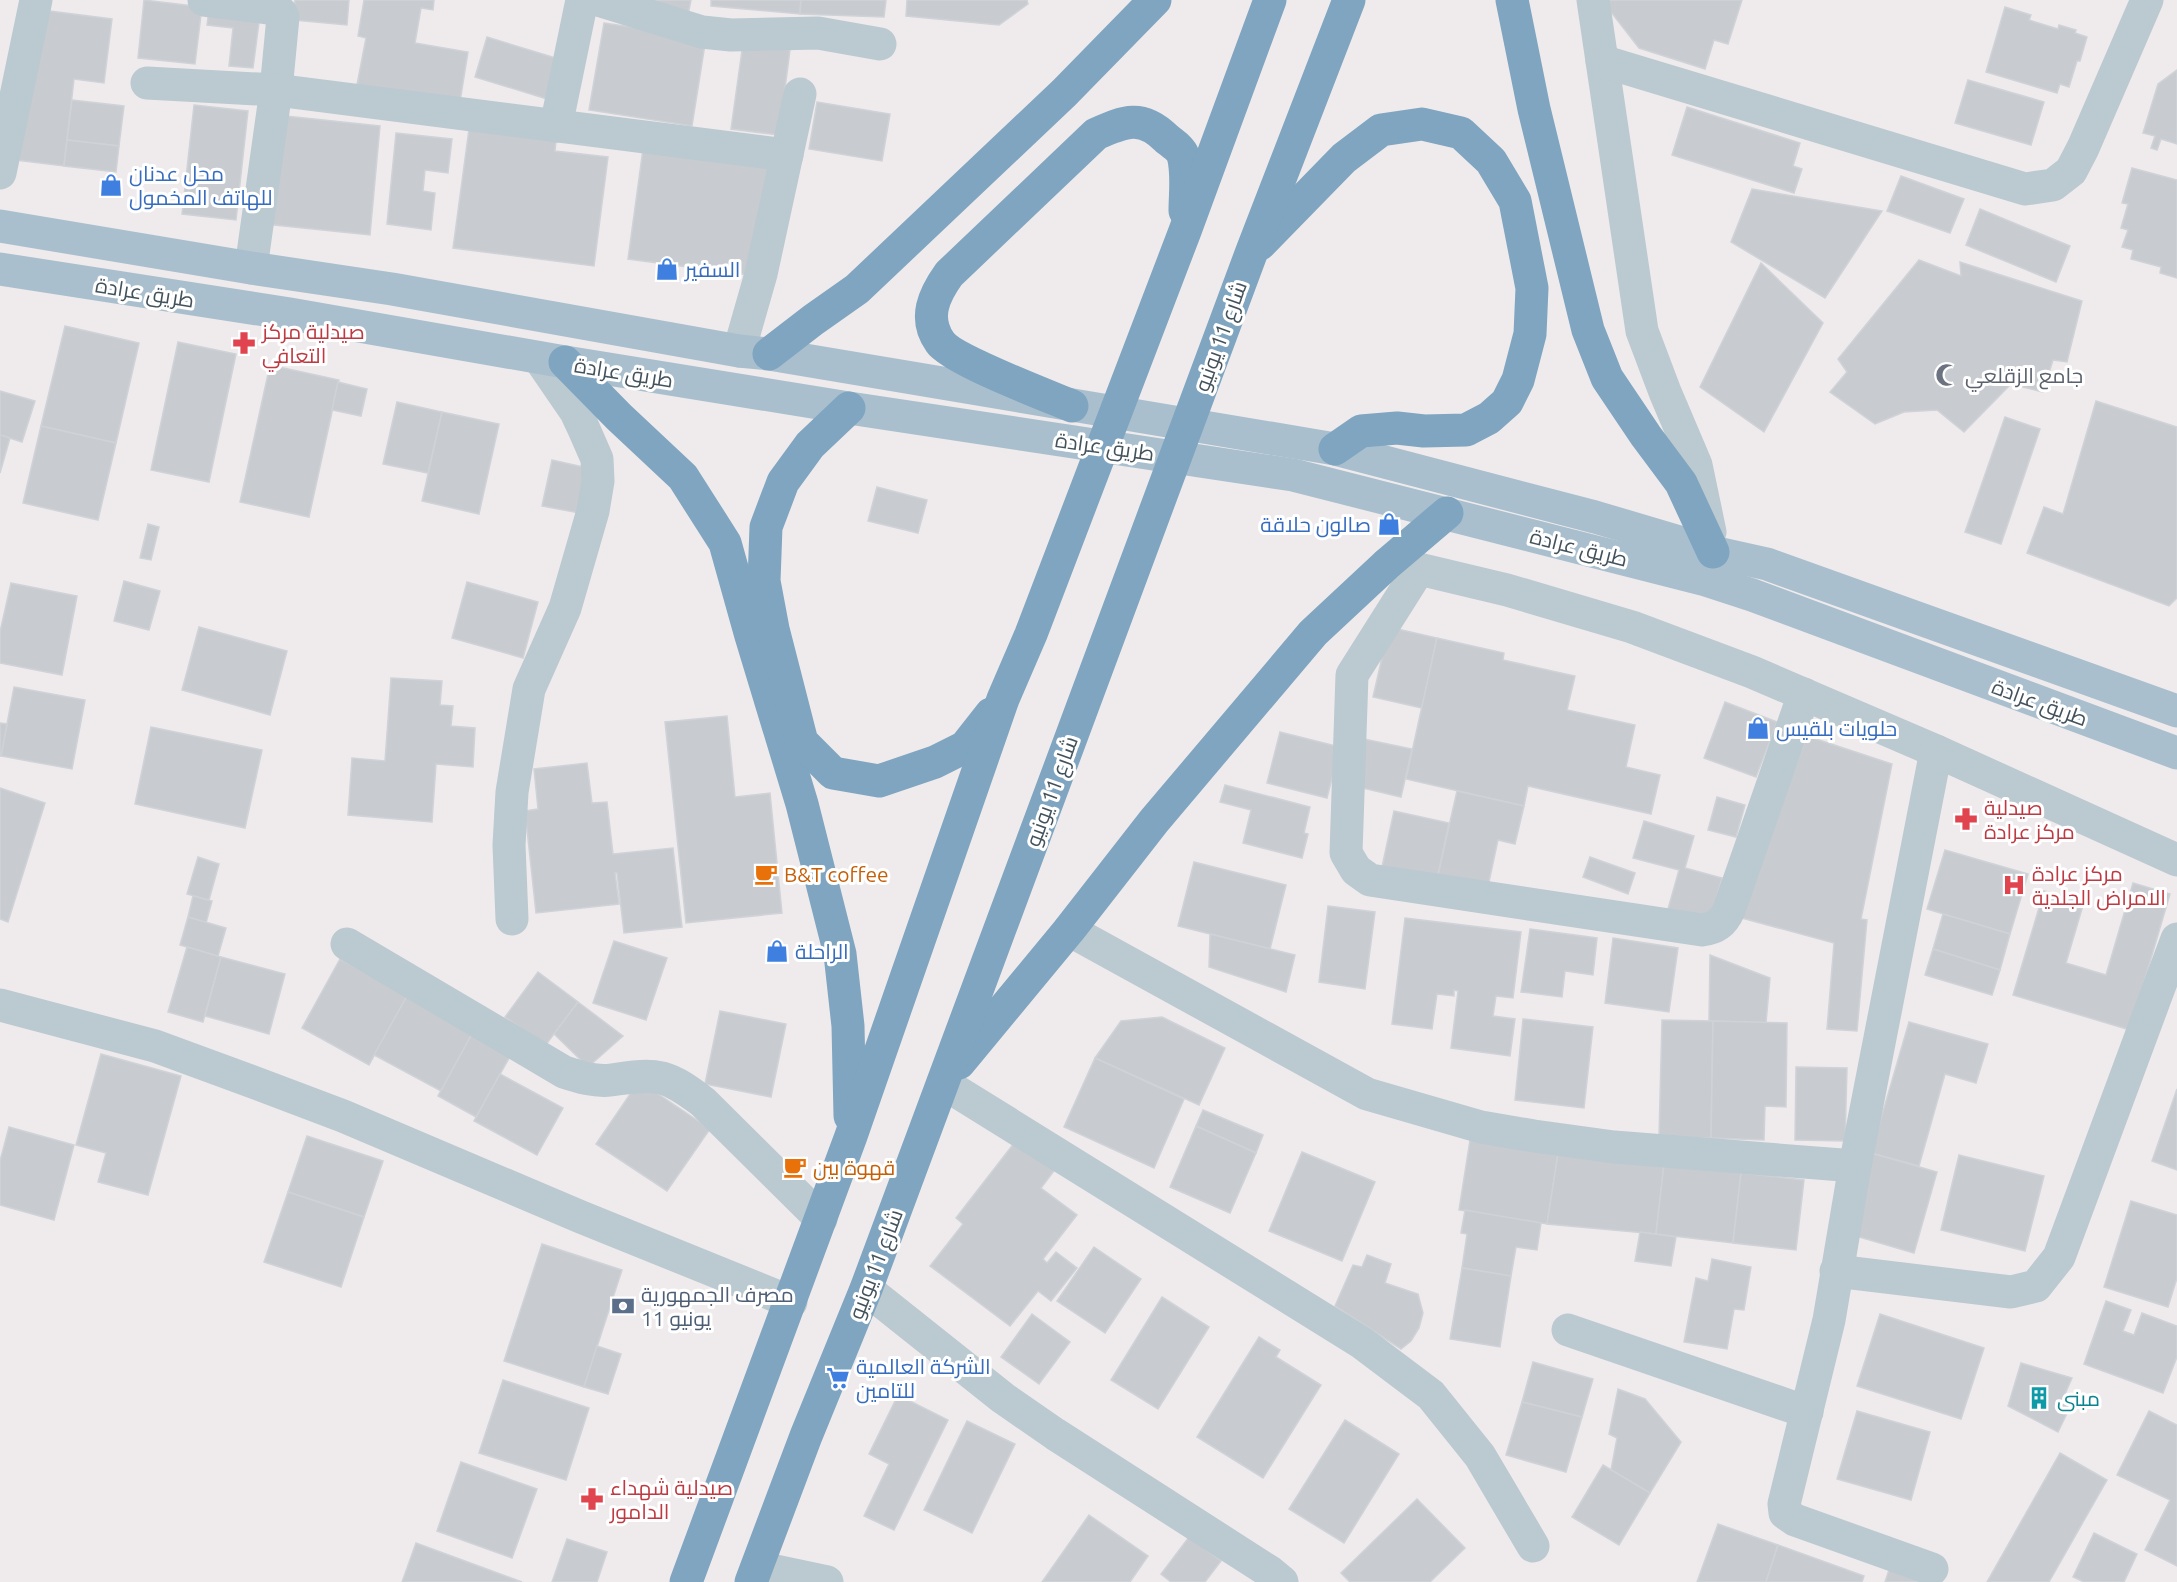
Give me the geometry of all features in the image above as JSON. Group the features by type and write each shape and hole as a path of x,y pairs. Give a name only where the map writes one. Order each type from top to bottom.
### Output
{"highway":[{"path":"754,353 813,320 857,289 1064,93 1155,0"},
{"path":"686,1582 851,1136 1004,699 1185,231 1270,0"},
{"name":"شارع 11 يونيو","path":"754,1574 806,1436 866,1289 1252,251 1349,0"},
{"path":"1512,0 1534,109 1588,330 1607,378 1681,483 1709,566"},
{"path":"1072,406 966,360 940,343 932,322 932,306 937,292 949,274 1096,134 1121,123 1138,121 1157,129 1182,153 1186,180 1185,231"},
{"path":"1252,251 1344,158 1381,130 1422,124 1461,134 1491,161 1515,201 1532,288 1530,334 1518,380 1507,402 1489,418 1466,430 1424,431 1397,428 1361,431 1335,448"},
{"path":"552,360 619,417 683,477 725,543 802,804 840,954 848,1026 851,1136"},
{"path":"849,408 810,445 783,482 766,527 764,581 773,629 802,742 833,773 879,781 934,762 965,747 1004,699"},
{"path":"943,1083 1069,930 1154,821 1306,642 1387,564 1447,513"}],"main road":[{"name":"طريق عرادة","path":"0,226 392,289 754,353 1335,448 1595,517 1709,566 2177,753"},
{"name":"طريق عرادة","path":"0,269 290,314 552,360 849,408 1293,475 1447,513 1709,566 1767,564 2176,706"}],"street":[{"path":"0,173 36,0"},
{"path":"204,0 269,8 281,13 283,17 276,90 251,268"},
{"path":"556,126 582,0"},
{"path":"598,0 702,32 731,35 818,33 880,44"},
{"path":"1593,0 1642,331 1696,465 1705,501 1709,566"},
{"path":"1602,61 2025,189 2053,185 2071,171 2147,0"},
{"path":"147,83 276,90 787,155"},
{"path":"754,353 761,274 800,94"},
{"path":"512,919 509,844 512,792 529,689 565,608 593,511 598,481 597,459 552,360"},
{"path":"1387,564 1419,569 1507,590 1632,627 1752,672 1936,751 2177,860"},
{"path":"1419,569 1353,675 1346,853 1356,870 1370,880 1702,930 1711,929 1725,918 1729,910 1803,694"},
{"path":"1932,1569 1795,1520 1785,1513 1784,1504 1829,1320 1855,1166 1936,751"},
{"path":"1069,930 1367,1094 1405,1106 1481,1127 1614,1147 1855,1166"},
{"path":"1836,1271 2012,1292 2036,1286 2059,1257 2177,939"},
{"path":"347,944 564,1072 594,1080 663,1078 684,1089 703,1102 821,1219"},
{"path":"0,1005 154,1046 343,1116 570,1213 791,1302"},
{"path":"943,1083 1362,1343 1431,1395 1480,1456 1533,1546"},
{"path":"866,1289 1004,1398 1055,1434 1270,1572 1282,1582"},
{"path":"1568,1330 1808,1412"},
{"path":"754,1574 827,1582"}],"building":[{"path":"144,0 202,7 195,64 138,58"},
{"path":"295,0 349,0 347,25 294,20"},
{"path":"364,0 434,0 433,10 421,8 415,43 468,52 459,108 356,90 366,38 358,36"},
{"path":"626,0 691,0 688,15"},
{"path":"711,0 801,0 800,14 711,6"},
{"path":"801,0 886,0 884,17 800,14"},
{"path":"907,0 1027,0 1028,4 999,25 906,16"},
{"path":"1604,0 1742,0 1728,44 1714,40 1705,69 1639,48"},
{"path":"2005,7 2031,15 2029,20 2058,29 2059,25 2076,30 2075,33 2087,37 2069,87 2060,84 2057,93 1986,72"},
{"path":"34,9 112,19 104,83 74,79 64,166 16,160"},
{"path":"209,9 260,15 253,68 229,66 233,28 207,25"},
{"path":"604,23 706,38 692,126 589,110"},
{"path":"487,37 559,59 547,99 475,77"},
{"path":"743,43 790,50 779,135 731,129"},
{"path":"2177,70 2177,144 2161,139 2157,150 2151,148 2155,136 2143,133 2158,84"},
{"path":"1968,80 2044,102 2031,145 1955,123"},
{"path":"72,100 124,106 119,146 67,140"},
{"path":"817,102 890,114 882,161 809,149"},
{"path":"194,105 248,111 236,220 182,214"},
{"path":"1687,107 1800,143 1793,166 1802,169 1794,193 1672,155"},
{"path":"276,115 380,126 370,235 265,224"},
{"path":"469,129 556,141 555,151 608,157 594,266 453,248"},
{"path":"396,133 452,139 448,173 425,170 423,191 435,193 431,230 387,224"},
{"path":"67,140 119,146 116,172 64,166"},
{"path":"643,149 770,166 755,276 628,259"},
{"path":"2132,168 2177,180 2177,278 2160,273 2161,267 2131,259 2133,250 2122,247 2128,230 2121,228 2128,204 2122,203"},
{"path":"1901,176 1964,199 1950,233 1887,211"},
{"path":"1752,189 1882,211 1825,298 1731,242"},
{"path":"1980,209 2070,246 2056,282 1966,245"},
{"path":"1919,260 1961,276 1960,262 2082,301 2067,362 2053,360 2043,392 2011,384 1964,432 1937,410 1904,412 1875,424 1830,392 1847,372 1838,359"},
{"path":"1761,263 1823,323 1764,432 1700,387"},
{"path":"65,326 139,343 116,443 41,426"},
{"path":"178,342 236,354 209,482 151,470"},
{"path":"270,365 339,380 309,517 240,502"},
{"path":"338,382 367,389 361,416 332,410"},
{"path":"0,391 35,401 22,442 0,435"},
{"path":"2096,401 2177,427 2177,598 2169,606 2027,553 2044,507 2063,514"},
{"path":"397,402 442,412 428,473 383,464"},
{"path":"442,412 499,424 479,514 422,501"},
{"path":"2005,417 2040,429 2001,544 1965,532"},
{"path":"41,426 116,443 98,520 23,503"},
{"path":"0,435 10,438 0,473"},
{"path":"552,460 588,468 579,513 542,506"},
{"path":"877,487 927,500 918,533 868,521"},
{"path":"148,524 159,527 151,560 140,558"},
{"path":"124,581 160,591 149,630 114,621"},
{"path":"467,582 538,602 523,658 452,638"},
{"path":"11,583 77,596 62,675 0,663 0,632"},
{"path":"199,627 287,651 270,715 182,690"},
{"path":"1389,627 1437,638 1422,708 1373,697"},
{"path":"1437,638 1504,653 1503,660 1575,676 1567,710 1635,725 1626,767 1660,775 1651,814 1528,786 1524,806 1406,779"},
{"path":"391,678 442,681 440,705 453,706 451,726 475,728 473,767 436,764 432,822 348,815 352,758 385,761"},
{"path":"14,687 85,700 72,769 1,756"},
{"path":"1725,702 1777,722 1756,777 1704,758"},
{"path":"727,716 735,797 770,793 782,913 686,923 665,722"},
{"path":"0,723 7,724 1,756 0,756"},
{"path":"151,727 262,750 245,828 135,804"},
{"path":"1280,732 1340,747 1327,798 1267,783"},
{"path":"1807,736 1892,764 1861,919 1867,920 1857,1031 1827,1029 1834,943 1738,917"},
{"path":"1364,739 1412,749 1401,797 1354,786"},
{"path":"587,763 592,803 607,802 613,854 673,848 682,927 624,933 617,873 615,873 619,904 536,913 525,811 538,809 534,769"},
{"path":"1225,785 1310,807 1304,833 1308,834 1302,858 1243,843 1251,810 1220,802"},
{"path":"0,788 45,803 8,922 0,919"},
{"path":"1457,791 1524,806 1515,844 1498,840 1487,891 1437,879"},
{"path":"1717,797 1745,805 1736,837 1708,830"},
{"path":"1394,811 1449,823 1437,879 1382,867"},
{"path":"1644,821 1694,836 1685,868 1722,878 1710,921 1668,909 1679,870 1633,858"},
{"path":"1945,850 2028,874 2010,934 1927,909"},
{"path":"198,857 219,864 209,900 187,894"},
{"path":"1590,857 1635,873 1628,894 1583,877"},
{"path":"1194,862 1286,885 1270,949 1178,926"},
{"path":"2133,883 2170,894 2130,1030 2013,995 2044,891 2084,902 2066,963 2106,975"},
{"path":"193,896 212,901 206,923 188,917"},
{"path":"1328,906 1375,912 1365,989 1319,982"},
{"path":"1943,914 2010,934 2000,970 1933,949"},
{"path":"188,917 226,928 218,956 180,945"},
{"path":"1405,918 1521,932 1513,998 1496,996 1493,1016 1515,1019 1510,1056 1451,1048 1458,991 1454,990 1454,996 1437,994 1432,1029 1392,1024"},
{"path":"1530,929 1597,938 1593,975 1565,971 1562,997 1521,992"},
{"path":"1210,934 1295,955 1286,992 1209,967"},
{"path":"1613,938 1678,948 1669,1012 1605,1003"},
{"path":"614,941 667,958 646,1020 593,1003"},
{"path":"187,947 221,957 203,1022 168,1012"},
{"path":"1933,949 2000,970 1992,995 1925,975"},
{"path":"1710,955 1770,978 1766,1023 1709,1021"},
{"path":"221,957 285,974 269,1034 205,1016"},
{"path":"340,959 407,996 369,1065 302,1028"},
{"path":"538,972 578,1002 545,1046 505,1017"},
{"path":"407,996 473,1032 441,1091 374,1055"},
{"path":"578,1002 623,1036 588,1067 554,1034"},
{"path":"720,1011 786,1024 771,1097 705,1084"},
{"path":"1162,1017 1225,1048 1199,1105 1095,1058 1121,1021"},
{"path":"1523,1019 1593,1027 1584,1108 1515,1100"},
{"path":"1662,1020 1713,1021 1711,1138 1659,1137"},
{"path":"1713,1021 1787,1023 1786,1107 1765,1106 1764,1140 1711,1138"},
{"path":"1909,1022 1988,1044 1976,1083 1945,1074 1919,1166 1871,1153"},
{"path":"473,1032 512,1053 476,1117 438,1096"},
{"path":"101,1054 181,1076 148,1195 98,1182 106,1153 76,1145"},
{"path":"1095,1058 1184,1099 1154,1168 1064,1127"},
{"path":"1796,1067 1847,1068 1845,1141 1795,1140"},
{"path":"500,1074 563,1108 537,1155 474,1121"},
{"path":"639,1081 710,1129 667,1191 596,1144"},
{"path":"2177,1089 2177,1170 2152,1161"},
{"path":"1203,1110 1263,1135 1256,1153 1196,1126"},
{"path":"1196,1126 1256,1153 1230,1213 1170,1187"},
{"path":"9,1127 74,1145 54,1220 0,1205 0,1161"},
{"path":"307,1136 383,1161 364,1217 288,1192"},
{"path":"1018,1138 1057,1167 1041,1188 1077,1215 1043,1259 1047,1263 1056,1252 1077,1268 1051,1301 1038,1291 1010,1326 930,1266 963,1224 956,1218"},
{"path":"1470,1140 1558,1154 1547,1224 1459,1210"},
{"path":"1302,1152 1375,1182 1342,1261 1269,1231"},
{"path":"1871,1153 1937,1172 1914,1253 1849,1234"},
{"path":"1558,1154 1664,1164 1656,1234 1547,1224"},
{"path":"1959,1155 2044,1176 2025,1251 1941,1230"},
{"path":"1664,1164 1741,1173 1733,1243 1656,1234"},
{"path":"1741,1173 1804,1180 1796,1250 1733,1243"},
{"path":"288,1192 364,1217 341,1287 264,1262"},
{"path":"2131,1201 2177,1215 2177,1278 2168,1307 2104,1287"},
{"path":"1465,1210 1541,1223 1537,1250 1516,1247 1511,1276 1462,1268 1467,1234 1461,1233"},
{"path":"1640,1232 1676,1237 1671,1266 1635,1261"},
{"path":"542,1244 622,1270 584,1387 504,1361"},
{"path":"1094,1247 1141,1279 1105,1333 1057,1301"},
{"path":"1367,1255 1391,1264 1385,1283 1418,1294 1423,1313 1419,1328 1411,1341 1401,1349 1335,1306 1353,1265 1362,1267"},
{"path":"1712,1259 1751,1267 1744,1310 1734,1309 1727,1349 1684,1342 1696,1278 1708,1281"},
{"path":"1462,1268 1511,1276 1500,1347 1450,1339"},
{"path":"1162,1297 1209,1327 1158,1409 1111,1380"},
{"path":"2106,1301 2131,1310 2123,1331 2134,1335 2142,1313 2177,1326 2177,1357 2163,1393 2084,1364"},
{"path":"1032,1314 1070,1342 1039,1384 1001,1357"},
{"path":"1880,1314 1984,1348 1961,1419 1857,1386"},
{"path":"1259,1337 1280,1350 1276,1357 1321,1385 1263,1478 1197,1437"},
{"path":"597,1346 621,1354 608,1394 584,1387"},
{"path":"1533,1362 1593,1379 1582,1417 1522,1402"},
{"name":"مبنى","path":"2021,1363 2072,1378 2065,1394 2072,1403 2058,1432 2008,1406"},
{"path":"503,1380 589,1408 566,1480 479,1453"},
{"path":"1618,1389 1645,1399 1681,1442 1650,1493 1611,1470 1617,1438 1609,1434"},
{"path":"898,1395 948,1420 894,1530 864,1516 889,1464 869,1454"},
{"path":"1522,1402 1582,1417 1566,1472 1506,1455"},
{"path":"1857,1411 1930,1432 1911,1500 1837,1479"},
{"path":"2149,1411 2177,1425 2177,1566 2145,1550 2170,1500 2117,1475"},
{"path":"1345,1420 1399,1454 1344,1543 1289,1509"},
{"path":"967,1421 1015,1444 972,1533 924,1510"},
{"path":"2060,1453 2107,1480 2049,1582 1987,1582"},
{"path":"461,1462 537,1489 512,1558 437,1531"},
{"path":"1603,1465 1650,1493 1619,1545 1572,1517"},
{"path":"1417,1499 1465,1548 1430,1582 1350,1582 1341,1573"},
{"path":"1089,1515 1148,1556 1130,1582 1042,1582"},
{"path":"1718,1524 1778,1545 1766,1582 1697,1582"},
{"path":"2094,1533 2137,1554 2124,1582 2084,1582 2073,1577"},
{"path":"1189,1537 1221,1561 1205,1582 1171,1582 1161,1574"},
{"path":"567,1539 607,1552 597,1582 552,1582"},
{"path":"416,1543 522,1582 402,1582"},
{"path":"1778,1545 1864,1576 1862,1582 1766,1582"},
{"path":"1892,1561 1928,1582 1885,1582"}],"place":[{"name":"محل عدنان للهاتف المخمول","path":"111,185"},
{"name":"السفير","path":"667,269"},
{"name":"صيدلية مركز التعافي","path":"244,343"},
{"name":"جامع الزقلعي","path":"1947,375"},
{"name":"صالون حلاقة","path":"1389,524"},
{"name":"حلويات بلقيس","path":"1758,728"},
{"name":"صيدلية مركز عرادة","path":"1966,819"},
{"name":"B&T coffee","path":"766,874"},
{"name":"مركز عرادة الامراض الجلدية","path":"2014,885"},
{"name":"الراحلة","path":"777,951"},
{"name":"قهوة بين","path":"795,1167"},
{"name":"مصرف الجمهورية 11 يونيو","path":"623,1306"},
{"name":"الشركة العالمية للتامين","path":"838,1378"},
{"name":"مبنى","path":"2039,1398"},
{"name":"صيدلية شهداء الدامور","path":"592,1499"}]}
